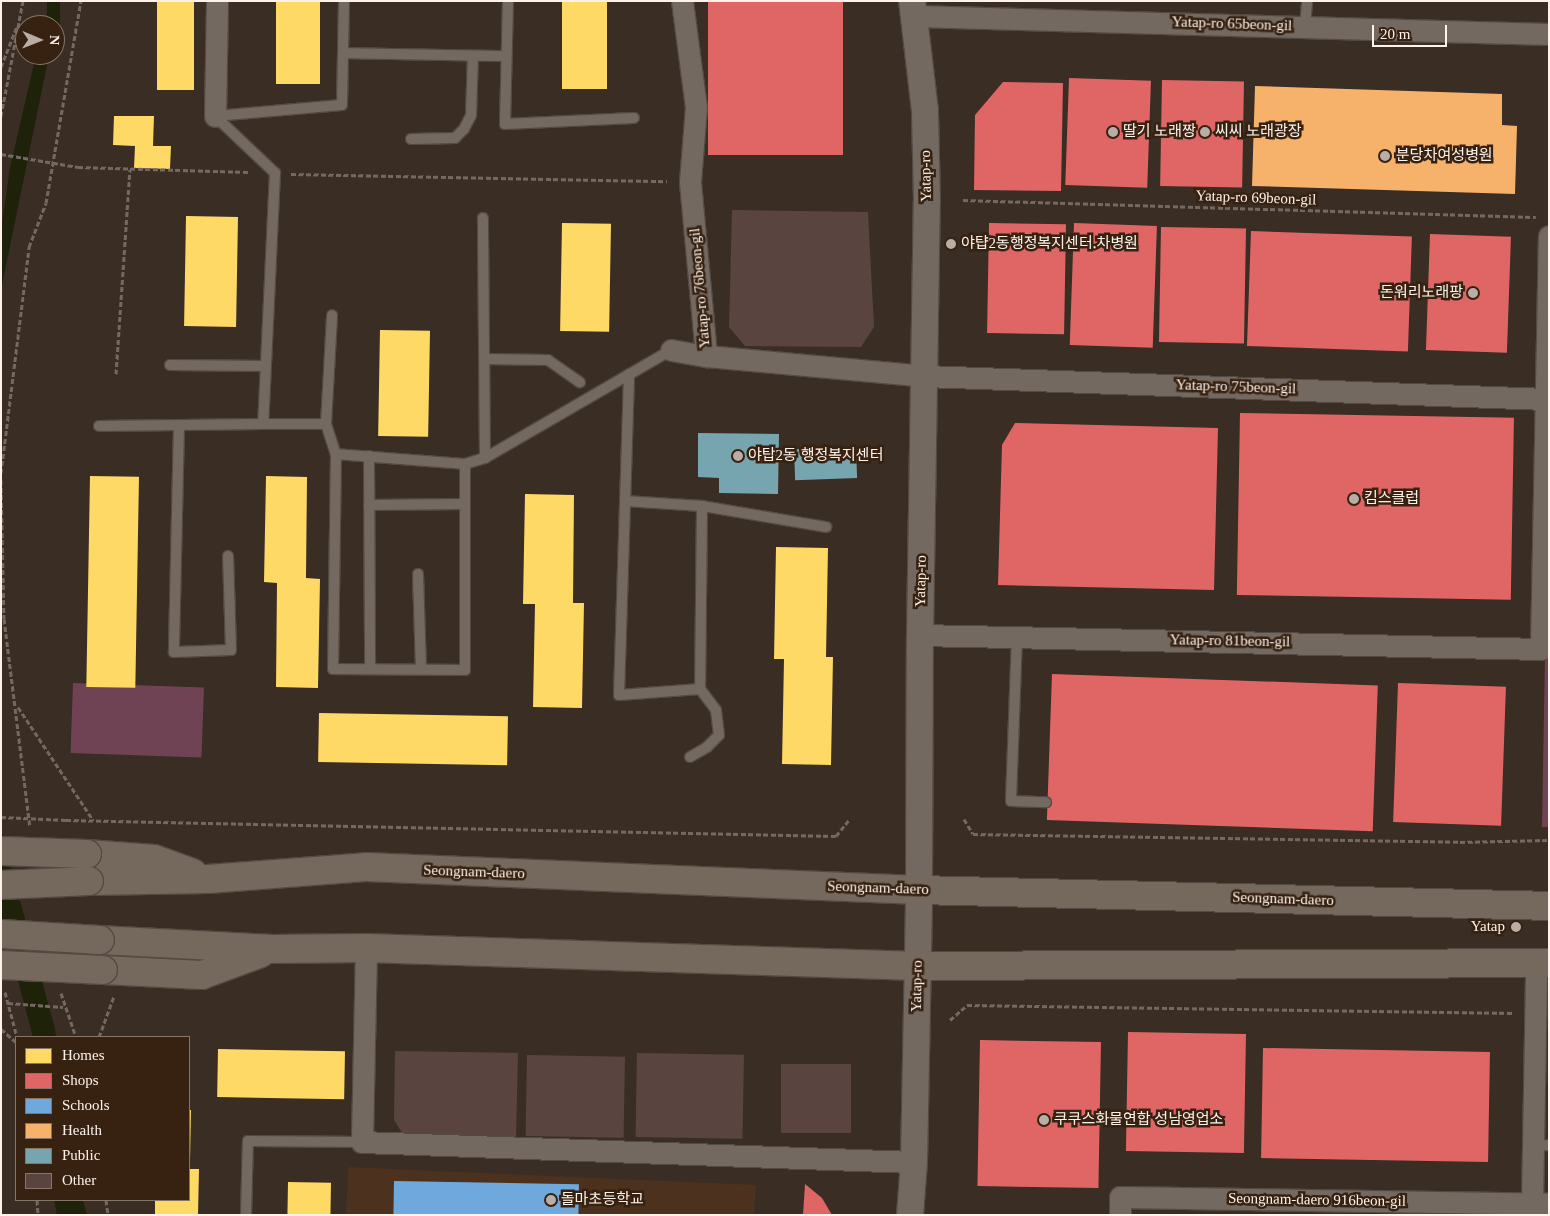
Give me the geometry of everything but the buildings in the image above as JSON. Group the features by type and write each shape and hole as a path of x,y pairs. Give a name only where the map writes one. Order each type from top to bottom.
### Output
{"main road":[{"path":"1,851 154,859 208,878"},
{"name":"Seongnam-daero","path":"1,885 208,878 366,867 919,890 1549,906"},
{"path":"1,934 272,949 366,948 918,966 1543,963"},
{"path":"2,976 109,981 202,975 272,949"}],"street":[{"path":"216,116 218,1"},
{"name":"Yatap-ro 76beon-gil","path":"682,1 696,107 690,182 706,356 925,376"},
{"name":"Yatap-ro 65beon-gil","path":"914,8 1305,26 1549,34"},
{"name":"Yatap-ro","path":"910,1215 914,1162 918,966 920,635 927,191 924,111 914,8"},
{"path":"1547,399 1549,236"},
{"path":"671,350 706,356"},
{"name":"Yatap-ro 75beon-gil","path":"925,376 1547,399"},
{"name":"Yatap-ro 81beon-gil","path":"920,635 1541,650 1547,399"},
{"path":"366,948 362,1142 914,1162"},
{"name":"Seongnam-daero 916beon-gil","path":"1120,1215 1120,1197 1540,1204 1541,1146 1536,1013 1543,963"}],"lane":[{"path":"216,116 342,105 344,1"},
{"path":"508,1 505,124 634,118"},
{"path":"1305,26 1307,1"},
{"path":"343,53 506,56"},
{"path":"410,139 456,138 464,129 470,116 473,56"},
{"path":"216,116 275,173 263,424"},
{"path":"483,218 485,458"},
{"path":"332,315 326,424 336,454 333,669 422,668 465,670 465,464"},
{"path":"336,454 465,464 485,458 671,350"},
{"path":"484,359 548,360 580,382"},
{"path":"170,365 266,366"},
{"path":"629,374 619,695 700,689"},
{"path":"99,426 326,424"},
{"path":"179,426 174,652 231,650 228,556"},
{"path":"369,456 370,669"},
{"path":"625,501 702,506 826,527"},
{"path":"369,505 464,504"},
{"path":"690,758 707,747 719,735 716,710 700,689 702,506"},
{"path":"418,574 422,668"},
{"path":"1017,636 1011,801 1046,802"},
{"path":"246,1215 248,1141 362,1142"}],"path":[{"path":"21,15 23,1"},
{"path":"1,473 29,247 46,203 80,1"},
{"path":"1,66 15,31"},
{"path":"1,116 15,44"},
{"path":"1,154 78,167 690,182"},
{"path":"116,374 130,169"},
{"name":"Yatap-ro 69beon-gil","path":"963,200 1539,217"},
{"path":"1,480 4,619 18,707 31,832"},
{"path":"18,707 93,820"},
{"path":"1,817 66,820 836,836 849,820"},
{"path":"964,819 973,834 1460,842 1549,840"},
{"path":"2,976 17,1036"},
{"path":"99,1036 109,981"},
{"path":"60,987 63,1006 76,1036"},
{"path":"8,1003 63,1006"},
{"path":"950,1020 967,1005 1536,1013"},
{"path":"1,1029 15,1041"},
{"path":"36,1201 38,1215"},
{"path":"106,1201 108,1215"}],"shaded area":[{"path":"47,1 60,1 60,15 47,15"},
{"path":"34,65 47,65 1,290 1,230 10,168"},
{"path":"1545,655 1549,655 1549,827 1542,827"},
{"path":"73,683 204,688 201,758 71,753"},
{"path":"1,830 56,1036 33,1036 1,917"},
{"name":"돌마초등학교","path":"348,1167 756,1185 754,1215 346,1215"},
{"path":"54,1201 83,1201 87,1215 57,1215"}],"place":[{"name":"딸기 노래짱","path":"1113,132"},
{"name":"씨씨 노래광장","path":"1205,132"},
{"name":"분당차여성병원","path":"1385,156"},
{"name":"야턉2동행정복지센터.차병원","path":"951,244"},
{"name":"돈워리노래팡","path":"1473,293"},
{"name":"야탑2동 행정복지센터","path":"738,456"},
{"name":"킴스클럽","path":"1354,499"},
{"name":"Yatap","path":"1516,927"},
{"name":"쿠쿠스화물연합 성남영업소","path":"1044,1120"},
{"name":"돌마초등학교","path":"551,1200"}]}
